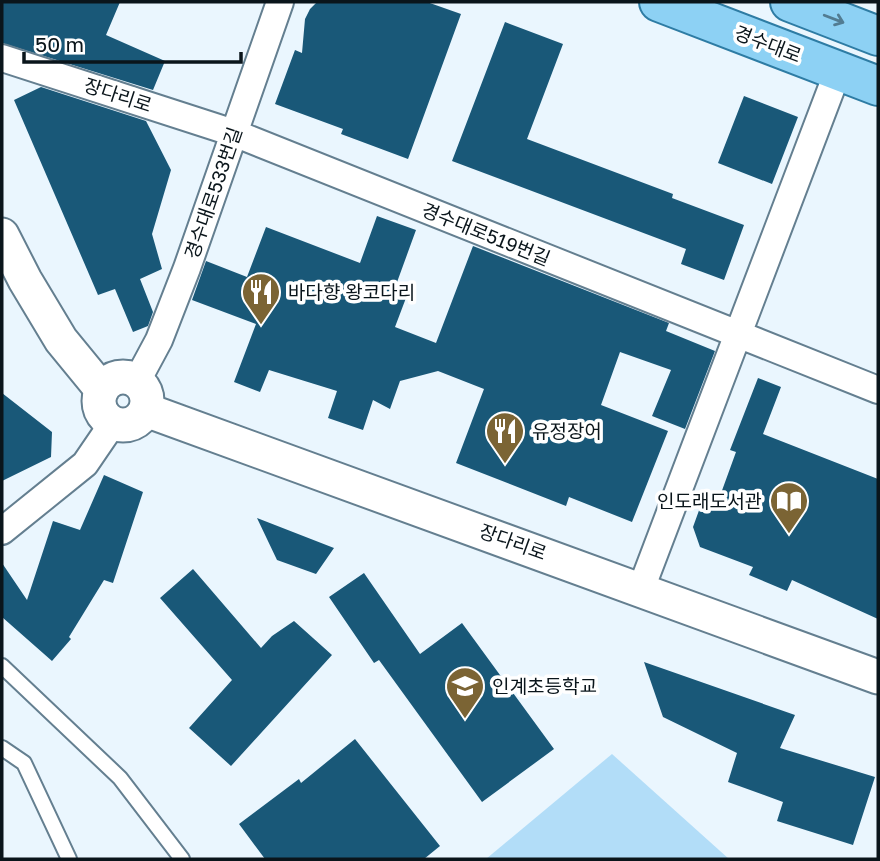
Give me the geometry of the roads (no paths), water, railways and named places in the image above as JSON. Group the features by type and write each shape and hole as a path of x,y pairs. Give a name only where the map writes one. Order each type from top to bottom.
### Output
{"main road":[{"name":"경수대로","path":"659,2 878,86"},
{"path":"790,2 878,36"}],"street":[{"name":"경수대로533번길","path":"142,396 280,2"},
{"name":"장다리로","path":"2,58 234,133"},
{"path":"641,589 838,71"},
{"name":"경수대로519번길","path":"234,133 878,390"},
{"path":"2,235 61,340 102,390"},
{"path":"130,377 142,396 135,423 120,426 113,423 106,419 99,405 102,390 114,379 130,377"},
{"name":"장다리로","path":"142,396 641,589 878,677"},
{"path":"2,531 85,464 113,423"}],"lane":[{"path":"2,666 120,778 182,859"},
{"path":"2,748 24,763 69,859"}],"place":[{"name":"바다향 왕코다리","path":"261,326"},
{"name":"유정장어","path":"505,465"},
{"name":"인도래도서관","path":"789,535"},
{"name":"인계초등학교","path":"465,720"}]}
